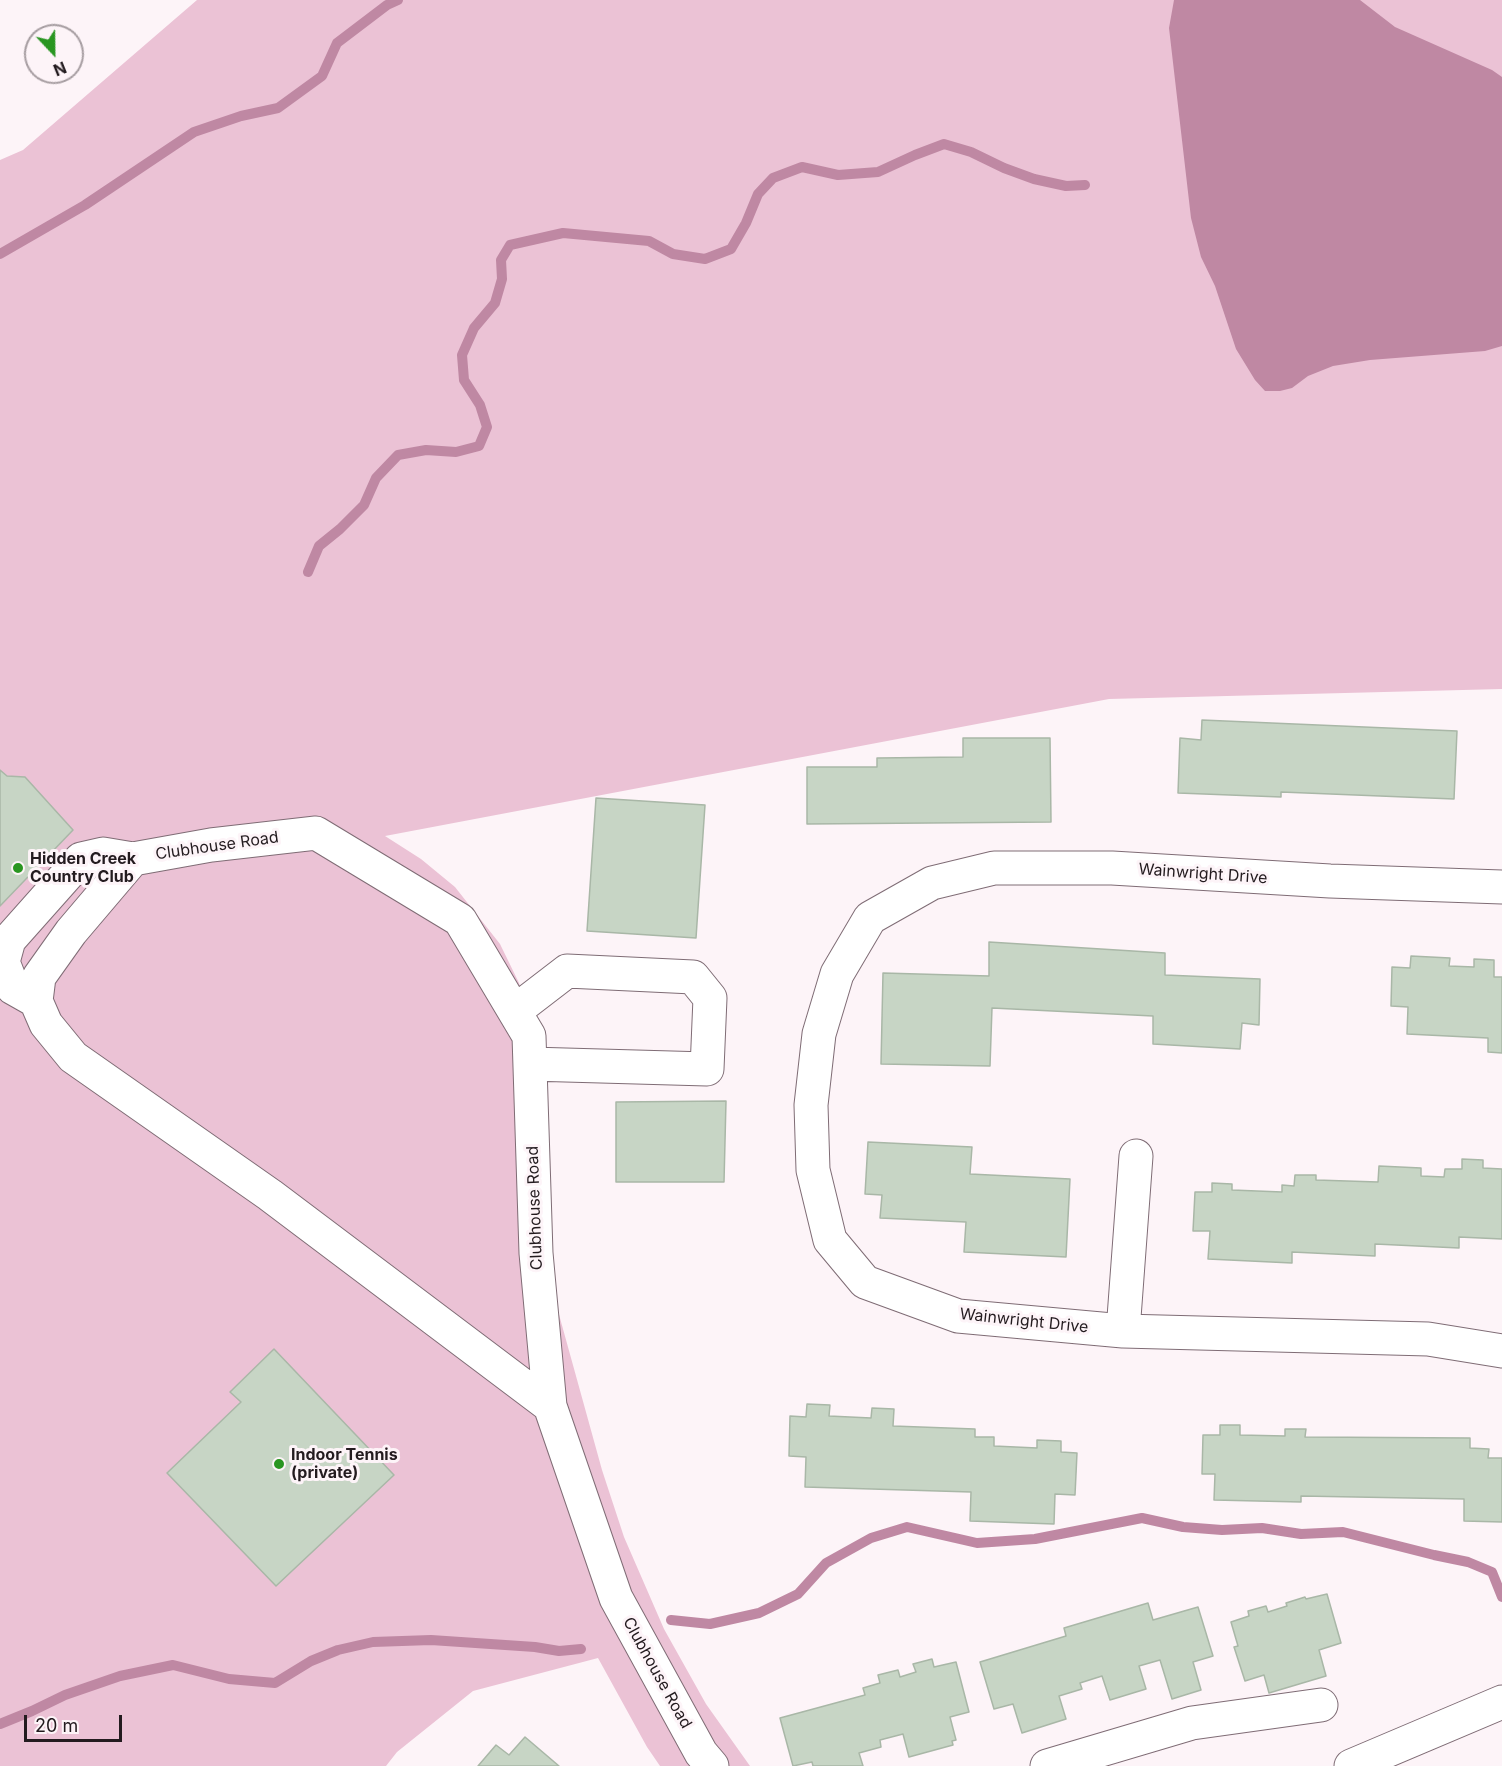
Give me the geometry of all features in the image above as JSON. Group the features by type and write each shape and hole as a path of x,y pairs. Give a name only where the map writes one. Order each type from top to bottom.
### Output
{"street":[{"name":"Clubhouse Road","path":"36,1001 39,977 71,932 133,859 211,845 316,833 460,920 529,1036 536,1253 550,1406 616,1598 701,1753 712,1766"},
{"path":"133,859 103,854 81,859 9,940 3,962 13,988 36,1001 46,1024 73,1057 270,1195 550,1406"},
{"name":"Wainwright Drive","path":"1502,887 1330,881 1112,868 994,868 932,883 870,918 837,974 819,1035 811,1094 813,1170 830,1240 865,1282 958,1316 1123,1331 1428,1338 1502,1352"},
{"path":"515,1011 567,971 693,977 710,998 707,1069 530,1064"},
{"path":"1123,1331 1136,1156"},
{"path":"1351,1766 1502,1702"},
{"path":"1047,1766 1192,1723 1321,1706"}],"shaded area":[{"name":"Hidden Creek Country Club","path":"197,0 1502,0 1502,689 1109,699 385,836 421,859 455,887 500,944 519,983 532,1025 550,1282 602,1470 624,1537 664,1629 706,1704 750,1766 660,1766 647,1747 598,1658 473,1691 397,1752 386,1766 0,1766 0,906 73,830 25,777 7,776 0,770 0,160 23,150"},
{"path":"1174,0 1360,0 1395,27 1492,70 1502,77 1502,346 1485,351 1370,360 1333,366 1308,376 1292,388 1265,391 1255,380 1236,349 1215,286 1201,257 1191,218 1169,28"}],"building":[{"path":"1202,720 1457,731 1454,799 1281,792 1281,797 1178,793 1180,738 1201,740"},
{"path":"963,738 1050,738 1051,822 807,824 807,767 877,767 877,758 963,757"},
{"name":"Hidden Creek Country Club","path":"0,770 7,776 25,777 73,830 0,906"},
{"path":"596,798 705,805 696,938 587,931"},
{"path":"989,942 1165,953 1165,975 1260,979 1259,1025 1242,1023 1240,1049 1153,1044 1153,1016 992,1008 990,1066 881,1064 883,973 989,976"},
{"path":"1411,956 1450,958 1449,966 1474,967 1474,959 1494,960 1494,977 1502,977 1502,1053 1488,1052 1488,1038 1407,1034 1408,1007 1391,1006 1392,967 1410,968"},
{"path":"726,1101 724,1182 616,1182 616,1102"},
{"path":"868,1142 972,1147 970,1174 1070,1179 1066,1257 964,1252 966,1222 880,1218 882,1195 865,1194"},
{"path":"1462,1159 1483,1160 1483,1168 1502,1169 1502,1239 1459,1237 1459,1248 1375,1244 1375,1256 1292,1252 1292,1263 1208,1259 1210,1231 1193,1231 1195,1192 1212,1192 1212,1183 1232,1184 1232,1190 1282,1192 1282,1185 1294,1186 1295,1175 1316,1175 1316,1180 1378,1182 1379,1166 1421,1168 1421,1176 1444,1177 1445,1169 1462,1169"},
{"name":"Indoor Tennis (private)","path":"274,1349 394,1475 276,1586 167,1473 241,1402 230,1392"},
{"path":"807,1404 830,1405 829,1416 871,1418 872,1408 894,1409 893,1426 975,1429 975,1437 994,1437 994,1446 1037,1448 1037,1440 1061,1441 1061,1452 1077,1453 1075,1495 1055,1494 1054,1524 970,1521 971,1492 805,1487 806,1457 789,1456 790,1416 806,1417"},
{"path":"1220,1425 1240,1425 1240,1435 1285,1436 1285,1429 1306,1429 1305,1437 1470,1438 1470,1448 1489,1449 1488,1458 1502,1458 1502,1522 1464,1521 1464,1499 1301,1496 1301,1502 1214,1500 1215,1474 1202,1474 1203,1435 1220,1435"},
{"path":"1327,1594 1341,1643 1319,1650 1326,1676 1269,1693 1264,1675 1245,1681 1234,1647 1238,1646 1231,1622 1249,1616 1248,1611 1266,1606 1268,1612 1305,1597 1306,1599"},
{"path":"1148,1603 1153,1620 1198,1607 1213,1656 1193,1662 1201,1690 1172,1699 1160,1660 1139,1666 1146,1689 1110,1700 1102,1676 1080,1683 1082,1689 1059,1696 1066,1719 1022,1733 1013,1704 994,1709 980,1662 1066,1636 1064,1628"},
{"path":"932,1659 934,1667 956,1662 969,1712 950,1717 956,1740 952,1741 953,1745 909,1757 903,1734 880,1740 881,1747 859,1753 863,1766 813,1766 812,1762 793,1766 780,1718 865,1695 863,1688 880,1683 878,1675 898,1670 900,1677 916,1672 913,1664"},
{"path":"525,1737 559,1766 478,1766 496,1745 509,1755"}],"waterway":[{"path":"0,254 85,205 194,132 241,116 278,108 322,76 337,43 387,5 398,0"},
{"path":"308,572 319,546 364,505 376,478 398,455 426,450 456,452 479,446 487,427 480,405 464,380 462,355 474,328 495,303 502,279 501,260 510,245 563,233 649,241 673,254 705,259 731,249 746,223 758,194 773,178 802,167 838,175 878,172 944,144 971,152 1034,179 1066,186 1085,185"},
{"path":"671,1620 710,1624 759,1613 798,1594 826,1563 871,1538 907,1527 977,1543 1035,1539 1142,1518 1183,1527 1222,1530 1262,1528 1301,1534 1343,1532 1468,1562 1492,1572 1502,1597"},
{"path":"0,1724 65,1695 120,1676 173,1665 229,1679 275,1683 311,1661 338,1650 373,1642 431,1640 535,1647 559,1651 581,1649"}],"place":[{"name":"Hidden Creek Country Club","path":"18,868"},
{"name":"Indoor Tennis (private)","path":"279,1464"}]}
